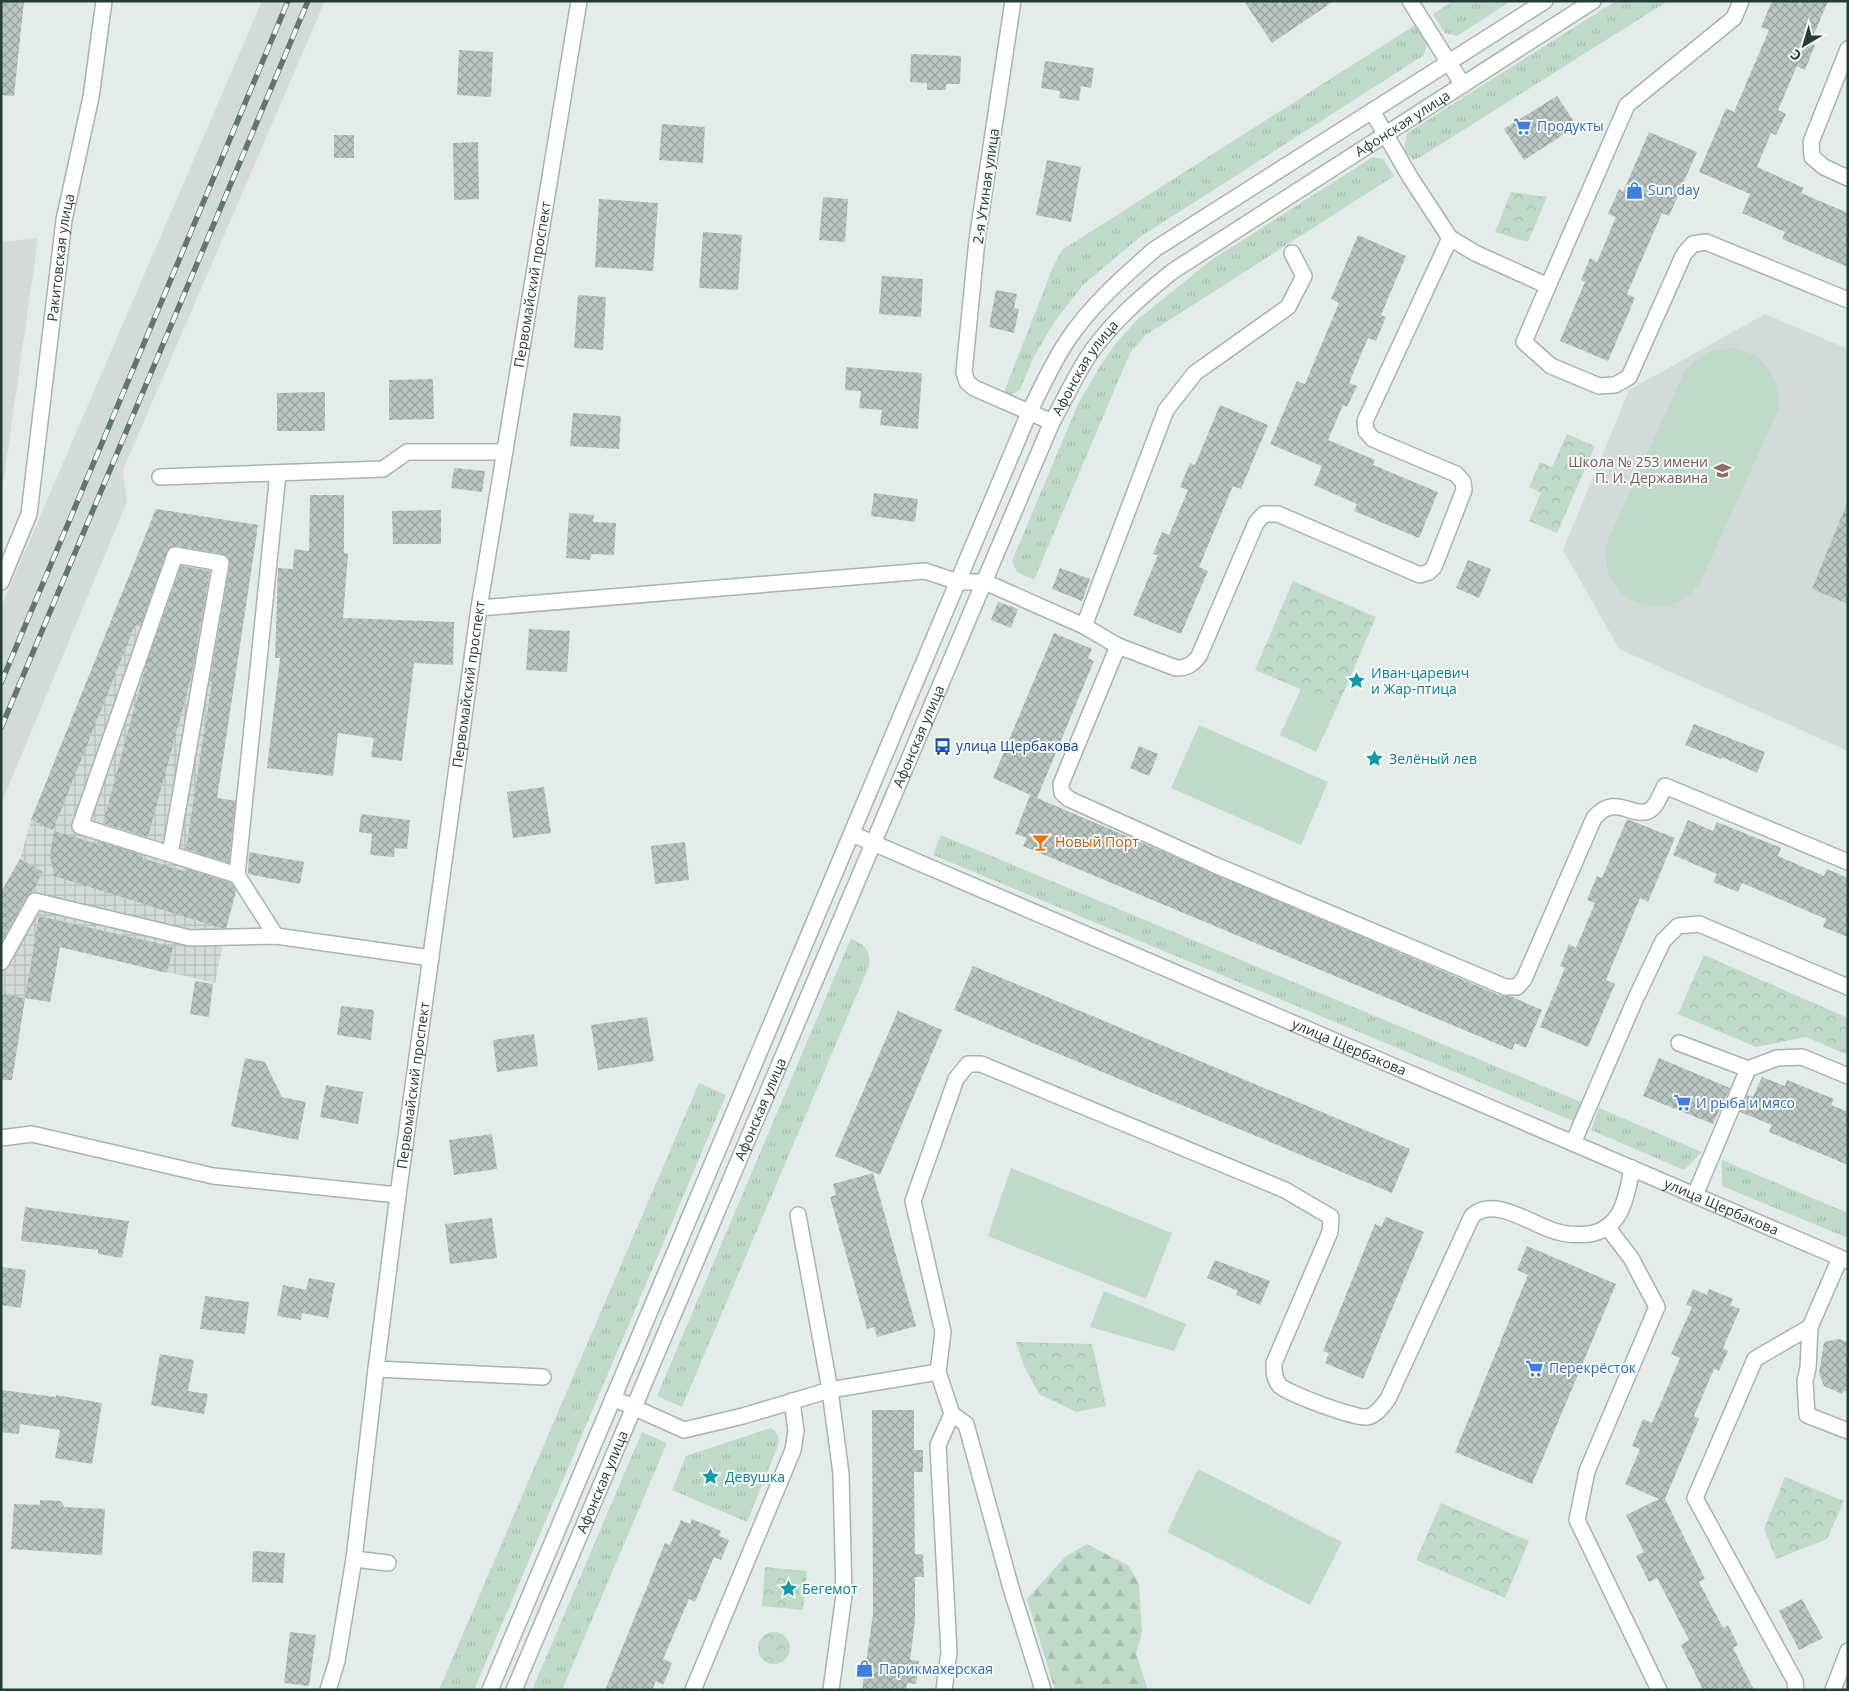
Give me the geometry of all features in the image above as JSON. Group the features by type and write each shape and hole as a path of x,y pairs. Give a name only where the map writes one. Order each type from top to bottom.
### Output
{"street":[{"name":"Ракитовская улица","path":"1,582 29,514 64,220 91,97 104,1"},
{"name":"Первомайский проспект","path":"328,1690 337,1661 354,1559 398,1194 479,608 579,1"},
{"name":"2-я Утиная улица","path":"1013,1 977,240 964,372 967,382 974,388 1029,413"},
{"path":"1410,1 1463,85"},
{"name":"Афонская улица","path":"490,1690 1029,413 1050,369 1068,340 1115,284 1155,249 1545,1"},
{"name":"Афонская улица","path":"514,1690 1052,422 1091,352 1136,301 1173,271 1593,1"},
{"path":"1742,1 1734,18 1627,105 1524,342 1551,366 1599,386 1615,385 1629,377 1684,254 1693,244 1706,242 1848,300"},
{"path":"1848,49 1811,142 1812,157 1824,167 1848,178"},
{"path":"1372,111 1410,177 1450,238 1475,253 1548,286"},
{"path":"479,608 886,579 925,571 958,582 985,582 1084,626 1118,646 1176,668 1185,668 1193,664 1199,656 1256,522 1264,514 1278,514 1420,576 1434,567 1464,490 1463,482 1456,474 1373,438 1366,431 1365,421 1450,238"},
{"path":"1084,626 1166,410 1195,374 1288,307 1304,276 1292,253"},
{"path":"1029,413 1052,422"},
{"path":"160,477 383,469 407,452 506,452"},
{"path":"276,936 237,875 278,473"},
{"path":"170,854 221,563 175,555 80,826 237,875"},
{"path":"1118,646 1061,784 1062,793 1069,799 1215,865 1505,987 1517,987 1524,979 1594,818 1602,809 1612,806 1642,812 1649,811 1654,807 1665,786 1848,862"},
{"name":"улица Щербакова","path":"852,834 1844,1259"},
{"path":"1,962 35,901 190,938 276,936 431,958"},
{"path":"1573,1143 1635,1000 1663,941 1678,926 1699,924 1848,987"},
{"path":"1679,1043 1748,1069 1777,1058 1802,1057 1848,1076"},
{"path":"1042,1689 1011,1588 966,1424 952,1414 938,1372 943,1332 913,1201 956,1079 968,1064 981,1064 1285,1190 1331,1217 1330,1232 1274,1363 1274,1377 1280,1386 1340,1412 1352,1415 1368,1417 1376,1413 1388,1399 1467,1223 1478,1210 1495,1207 1558,1232 1577,1235 1596,1233 1608,1228 1614,1222 1628,1190 1632,1168"},
{"path":"1695,1195 1748,1069"},
{"path":"1,1138 32,1134 213,1176 398,1194"},
{"path":"798,1215 830,1390 841,1474 844,1595 830,1690"},
{"path":"1608,1228 1630,1258 1657,1307 1587,1471 1577,1520 1659,1690"},
{"path":"1844,1259 1810,1327 1808,1368 1805,1381 1807,1415 1848,1431"},
{"path":"1796,1690 1795,1681 1695,1498 1755,1359 1810,1327"},
{"path":"376,1369 543,1376"},
{"path":"613,1398 684,1430 743,1416 830,1390 938,1372"},
{"path":"693,1690 793,1450 796,1431 792,1401"},
{"path":"944,1690 949,1652 938,1445 952,1414"},
{"path":"354,1559 388,1563"},
{"path":"1833,1690 1843,1677 1848,1651"}],"shaded area":[{"path":"262,1 325,1 123,470 127,502 1,804 1,607"},
{"path":"38,238 35,260 1,498 1,242"},
{"name":"Школа № 253 имени П. И. Державина","path":"1765,314 1848,349 1848,751 1619,649 1563,550 1629,390"},
{"path":"156,509 258,525 217,798 240,801 231,857 237,888 215,983 60,947 50,1002 25,998 17,1050 1,1047 1,892 20,859 31,820"}],"green space":[{"path":"1453,1 1511,1 1457,36 1445,33 1433,14"},
{"path":"1616,1 1668,1 1422,156 1413,160 1404,150 1407,133"},
{"path":"1415,25 1427,44 1424,55 1140,237 1084,284 1055,321 1033,358 1020,390 1010,395 1004,392 1053,267 1062,250"},
{"path":"1373,157 1383,159 1394,176 1146,335 1130,353 1034,580 1017,572 1012,561 1078,404 1100,366 1117,342 1137,320 1210,261"},
{"path":"1511,192 1547,197 1528,242 1495,232"},
{"path":"1737,348 1753,355 1767,367 1774,379 1778,393 1779,408 1700,583 1687,597 1678,602 1658,606 1637,603 1620,592 1611,579 1607,566 1605,547 1684,372 1696,360 1707,353 1720,349"},
{"path":"1567,434 1595,446 1557,533 1529,521 1541,493 1529,487 1540,462 1552,467"},
{"path":"1293,581 1376,617 1338,705 1255,670"},
{"path":"1301,689 1338,705 1316,752 1280,735"},
{"path":"1199,725 1328,782 1301,845 1171,788"},
{"path":"941,835 1581,1102 1573,1121 933,855"},
{"path":"851,938 860,943 868,952 869,966 682,1407 657,1396"},
{"path":"1704,955 1848,1018 1848,1055 1806,1037 1756,1047 1678,1014"},
{"path":"699,1083 726,1095 474,1690 439,1690"},
{"path":"1599,1108 1702,1152 1684,1170 1591,1130"},
{"path":"1722,1160 1848,1213 1848,1238 1722,1186"},
{"path":"1011,1168 1172,1233 1146,1299 988,1236"},
{"path":"1104,1291 1186,1324 1174,1351 1090,1327"},
{"path":"1016,1342 1092,1344 1106,1406 1076,1412 1039,1394 1024,1366"},
{"path":"771,1428 778,1435 778,1446 747,1522 672,1490 686,1456"},
{"path":"642,1432 667,1443 562,1690 532,1690"},
{"path":"1198,1469 1342,1542 1310,1605 1167,1532"},
{"path":"1785,1477 1844,1501 1827,1539 1776,1559 1764,1529"},
{"path":"1441,1503 1529,1541 1505,1598 1416,1560"},
{"path":"1087,1544 1129,1566 1139,1584 1142,1632 1136,1654 1148,1690 1055,1690 1027,1599 1066,1556"},
{"path":"765,1567 807,1571 803,1610 762,1606"},
{"path":"774,1632 786,1636 790,1648 786,1660 774,1664 762,1660 758,1648 762,1636"}],"building":[{"path":"1,1 24,1 14,96 1,95"},
{"path":"1244,1 1334,1 1272,43"},
{"path":"1772,1 1828,1 1810,44 1815,45 1805,70 1797,66 1778,110 1786,114 1776,135 1771,133 1757,167 1804,188 1801,193 1848,213 1848,267 1782,239 1785,232 1742,213 1750,194 1699,172 1726,108 1734,112 1769,30 1761,27"},
{"path":"459,50 493,52 491,97 457,95"},
{"path":"911,54 961,56 960,84 946,84 946,90 927,90 927,83 910,82"},
{"path":"1045,61 1094,68 1091,88 1081,86 1079,101 1059,98 1060,91 1041,88"},
{"path":"1557,96 1577,126 1524,160 1504,129"},
{"path":"662,124 705,127 703,163 659,160"},
{"path":"1649,132 1697,152 1669,216 1662,213 1627,294 1635,298 1608,361 1560,341 1585,282 1581,280 1590,258 1597,262 1616,217 1608,214 1619,189 1623,192"},
{"path":"334,135 354,135 354,158 334,158"},
{"path":"478,142 479,199 454,200 453,143"},
{"path":"1047,160 1081,167 1071,222 1036,215"},
{"path":"823,197 848,199 845,242 819,240"},
{"path":"599,199 658,203 653,271 595,267"},
{"path":"703,232 742,235 738,290 699,288"},
{"path":"1358,235 1406,256 1381,315 1386,317 1376,341 1368,338 1349,383 1357,386 1347,407 1343,405 1328,440 1375,460 1373,465 1438,492 1419,538 1354,511 1357,504 1314,485 1322,466 1270,444 1297,381 1305,384 1339,303 1331,299"},
{"path":"882,276 923,279 921,317 879,314"},
{"path":"996,290 1017,294 1014,308 1019,309 1014,333 989,327"},
{"path":"578,295 606,297 603,350 574,348"},
{"path":"846,367 922,373 918,429 880,425 882,410 859,408 861,391 845,390"},
{"path":"433,379 434,419 389,420 389,380"},
{"path":"325,392 325,431 277,431 277,393"},
{"path":"1220,405 1268,425 1241,489 1233,486 1199,567 1208,571 1181,634 1133,615 1158,555 1153,554 1162,532 1169,535 1188,490 1180,487 1190,463 1195,465"},
{"path":"573,413 621,416 619,449 570,446"},
{"path":"454,468 485,471 482,492 451,488"},
{"path":"874,493 918,499 915,522 871,516"},
{"path":"310,495 344,495 344,553 348,554 343,618 454,622 453,665 414,663 402,761 371,757 374,738 338,733 333,776 267,768 280,658 275,658 278,568 293,569 294,549 309,551"},
{"path":"1848,503 1848,604 1812,589"},
{"path":"156,509 258,525 217,798 235,801 229,863 186,849 212,682 210,681 230,565 227,556 223,554 177,546 168,549 140,627 135,625 53,830 31,820"},
{"path":"441,510 441,544 393,544 392,511"},
{"path":"569,513 594,515 593,522 616,523 614,555 591,554 590,560 566,558"},
{"path":"1468,560 1491,569 1479,598 1456,588"},
{"path":"181,566 210,571 191,678 148,837 103,823 147,662"},
{"path":"1060,568 1090,579 1082,601 1052,589"},
{"path":"998,602 1018,609 1011,628 991,620"},
{"path":"529,629 570,631 567,672 526,670"},
{"path":"1054,633 1092,649 1088,658 1094,661 1037,798 993,778"},
{"path":"1694,724 1765,752 1757,773 1722,757 1721,759 1685,745"},
{"path":"1139,746 1158,754 1149,776 1130,768"},
{"path":"544,787 551,833 513,838 507,792"},
{"path":"1030,795 1501,996 1510,996 1542,1010 1526,1048 1515,1043 1512,1050 1023,846 1027,838 1015,834"},
{"path":"361,814 410,820 407,849 395,848 394,857 370,855 372,834 359,832"},
{"path":"1627,819 1675,838 1648,902 1640,898 1606,980 1615,984 1588,1047 1540,1027 1565,968 1560,966 1569,944 1576,948 1595,903 1587,900 1597,876 1602,878"},
{"path":"1688,820 1713,831 1717,822 1781,848 1778,856 1824,876 1827,869 1848,878 1848,937 1823,927 1826,919 1742,883 1738,892 1713,882 1717,874 1673,855"},
{"path":"54,831 97,844 98,841 143,855 142,858 183,871 184,868 231,883 236,891 226,928 54,876 50,856"},
{"path":"685,842 689,880 655,884 651,846"},
{"path":"249,852 304,862 300,884 248,874"},
{"path":"20,859 43,872 1,942 1,892"},
{"path":"39,916 173,947 167,973 60,947 50,1002 25,998"},
{"path":"973,966 1410,1149 1392,1193 954,1010"},
{"path":"195,981 213,984 209,1017 190,1014"},
{"path":"1,994 25,998 12,1080 1,1080"},
{"path":"341,1006 374,1010 371,1040 337,1035"},
{"path":"898,1011 942,1030 880,1175 835,1156"},
{"path":"647,1017 654,1061 598,1070 591,1025"},
{"path":"534,1034 538,1066 497,1072 493,1040"},
{"path":"245,1058 265,1062 282,1097 306,1102 298,1140 231,1126"},
{"path":"1659,1058 1730,1088 1713,1124 1643,1096"},
{"path":"1762,1077 1785,1086 1787,1080 1834,1099 1831,1105 1848,1112 1848,1165 1769,1132 1772,1125 1740,1112 1747,1095 1753,1097"},
{"path":"326,1085 363,1092 358,1124 320,1117"},
{"path":"492,1134 497,1169 454,1175 449,1140"},
{"path":"873,1173 916,1326 877,1337 874,1327 867,1329 830,1197 836,1195 833,1184"},
{"path":"25,1207 129,1221 122,1258 98,1254 98,1250 21,1241"},
{"path":"1386,1217 1424,1232 1363,1379 1325,1363 1329,1353 1323,1351 1375,1224 1381,1227"},
{"path":"492,1218 497,1258 450,1264 445,1224"},
{"name":"Перекрёсток","path":"1527,1246 1616,1284 1532,1484 1455,1452 1528,1275 1517,1270"},
{"path":"1215,1260 1270,1281 1260,1305 1236,1295 1238,1291 1207,1278"},
{"path":"1,1267 26,1270 21,1308 1,1305"},
{"path":"309,1278 335,1283 328,1318 302,1313 301,1320 277,1316 283,1285 306,1290"},
{"path":"1693,1289 1707,1295 1709,1289 1733,1299 1730,1305 1740,1309 1723,1348 1728,1351 1719,1371 1714,1369 1694,1416 1699,1419 1665,1499 1705,1579 1699,1582 1723,1628 1728,1625 1738,1645 1733,1648 1754,1690 1703,1690 1681,1645 1689,1640 1657,1578 1649,1582 1636,1556 1644,1552 1626,1515 1659,1499 1625,1484 1640,1449 1632,1446 1643,1419 1652,1423 1680,1358 1671,1354 1692,1307 1686,1305"},
{"path":"205,1296 249,1302 245,1334 200,1329"},
{"path":"1839,1339 1848,1342 1848,1392 1843,1391 1842,1394 1824,1386 1819,1373 1824,1342"},
{"path":"160,1354 194,1360 188,1391 208,1394 204,1414 151,1405"},
{"path":"1,1390 56,1397 56,1395 102,1403 92,1464 55,1458 60,1430 20,1424 19,1434 1,1432"},
{"path":"872,1410 914,1410 914,1450 923,1450 923,1472 914,1472 915,1554 923,1554 924,1577 915,1577 915,1621 910,1660 919,1661 916,1684 907,1683 906,1690 862,1690 873,1614"},
{"path":"40,1500 61,1501 64,1507 105,1509 102,1555 11,1549 14,1504 40,1505"},
{"path":"692,1519 721,1531 719,1536 729,1540 721,1560 714,1557 695,1602 689,1599 663,1659 672,1663 663,1685 656,1681 652,1690 605,1690 665,1543 670,1545 681,1520 690,1524"},
{"path":"253,1551 285,1553 283,1583 252,1582"},
{"path":"1802,1599 1823,1638 1799,1650 1779,1611"},
{"path":"290,1632 316,1635 309,1686 284,1683"}],"railway":[{"path":"1,683 288,1"},
{"path":"1,728 308,1"}],"place":[{"name":"Продукты","path":"1523,126"},
{"name":"Sun day","path":"1634,190"},
{"name":"Школа № 253 имени П. И. Державина","path":"1722,470"},
{"name":"Иван-царевич и Жар-птица","path":"1357,681"},
{"name":"улица Щербакова","path":"942,746"},
{"name":"Зелёный лев","path":"1375,759"},
{"name":"Новый Порт","path":"1041,842"},
{"name":"И рыба и мясо","path":"1682,1103"},
{"name":"Перекрёсток","path":"1535,1368"},
{"name":"Девушка","path":"711,1477"},
{"name":"Бегемот","path":"788,1589"},
{"name":"Парикмахерская","path":"865,1669"}]}
